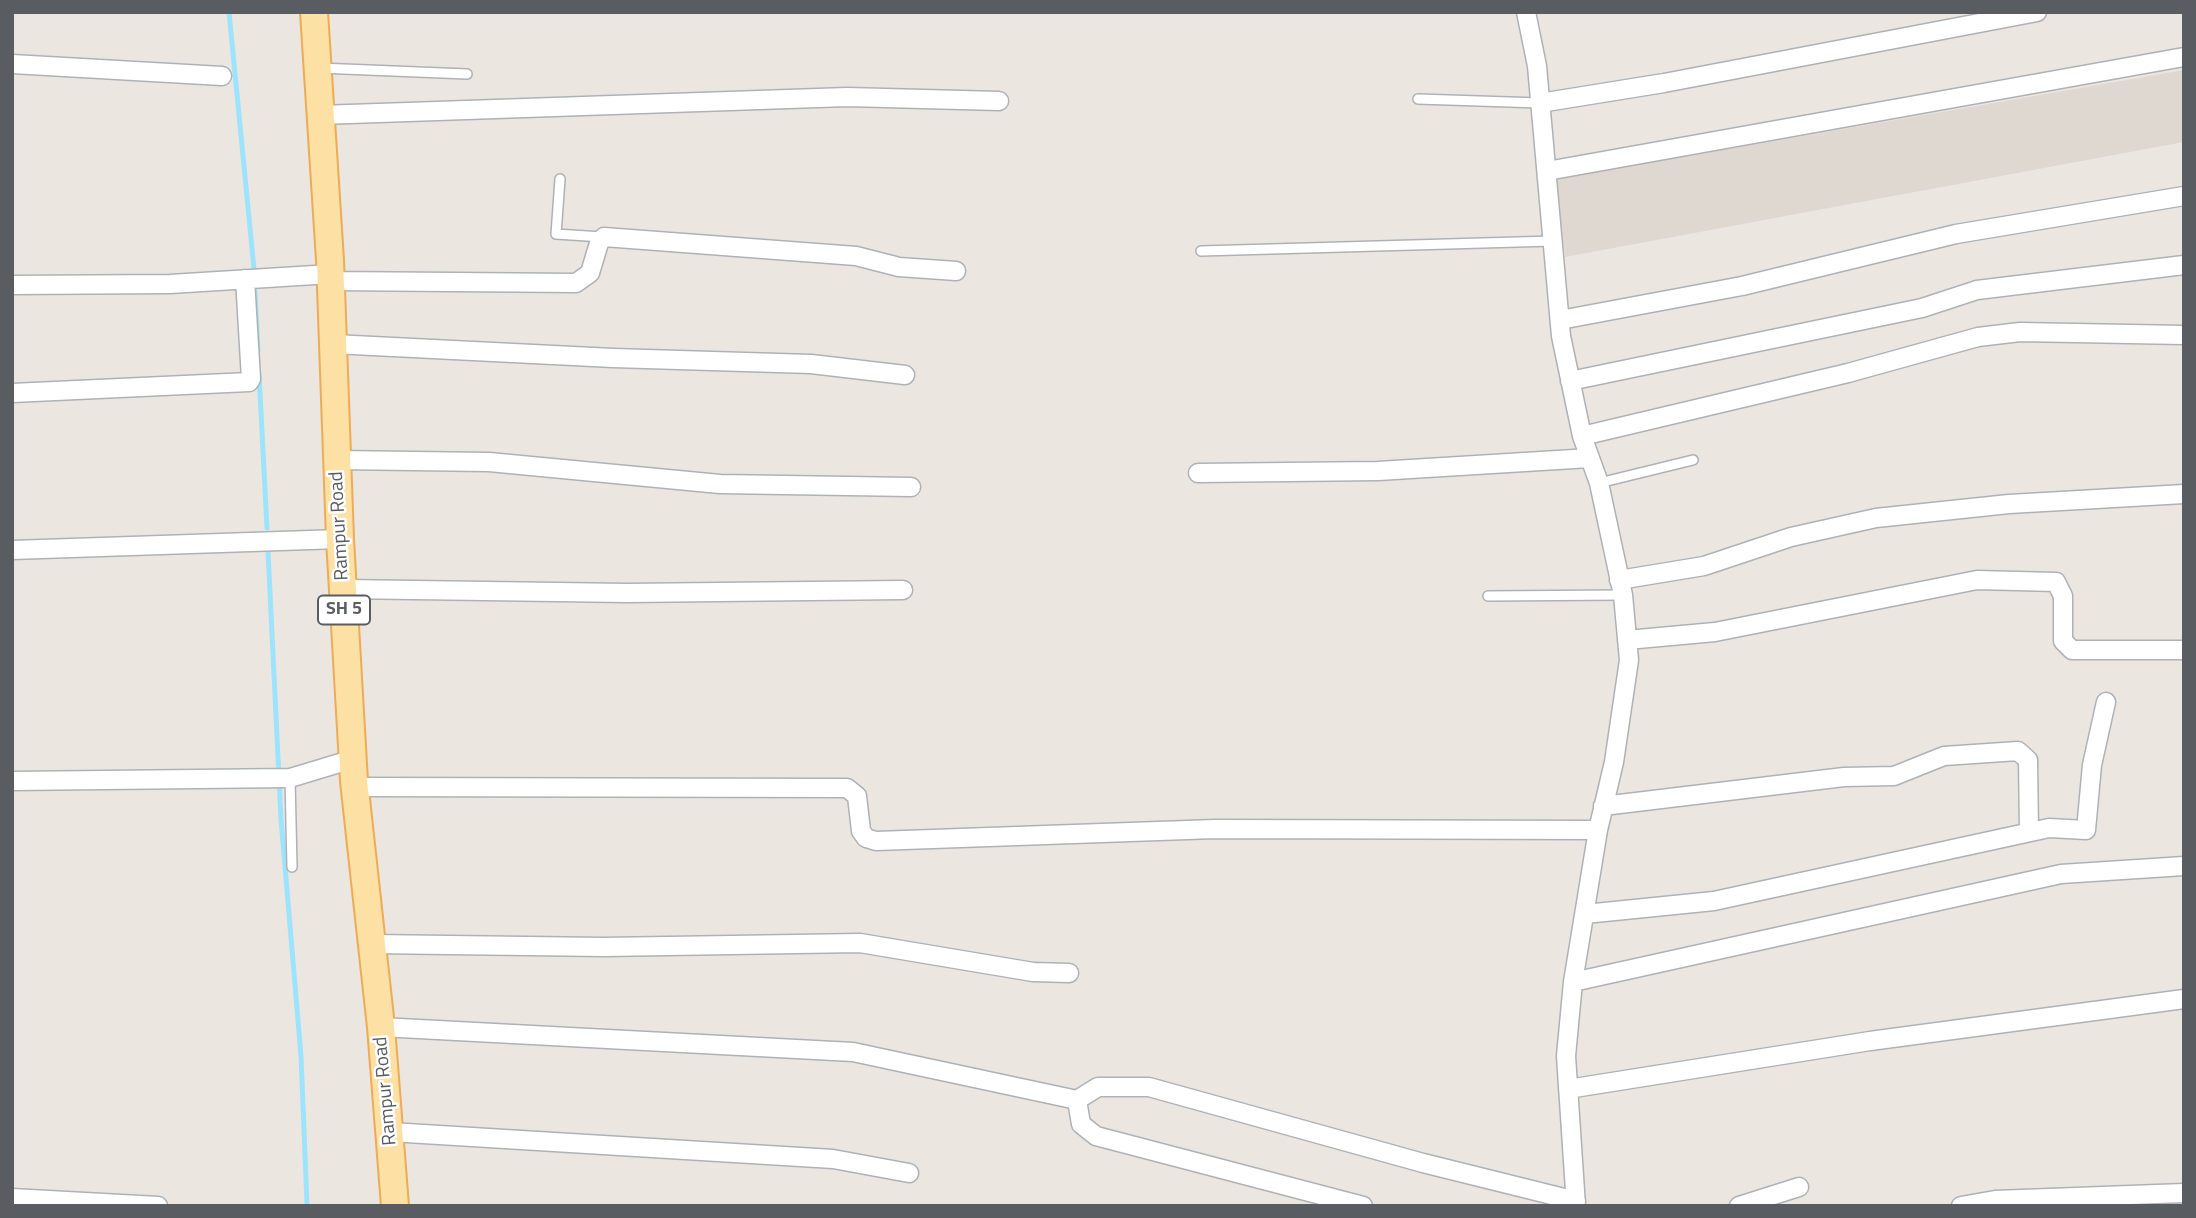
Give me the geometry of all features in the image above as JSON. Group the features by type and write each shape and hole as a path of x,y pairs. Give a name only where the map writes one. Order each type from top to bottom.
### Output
{"main road":[{"name":"Rampur Road","path":"314,12 331,278 340,539 353,760 381,1027 396,1206"}],"street":[{"path":"381,1027 853,1052 1077,1100 1098,1087 1149,1087 1576,1203 1566,1056 1573,982 1598,830 1614,762 1629,660 1621,588 1599,483 1582,436 1560,320 1540,103 1526,12"},
{"path":"1540,103 1664,83 2038,12"},
{"path":"1547,171 2184,57"},
{"path":"12,64 222,76"},
{"path":"320,115 847,97 999,101"},
{"path":"1560,320 1742,286 1993,227 2184,196"},
{"path":"12,285 170,284 244,279 331,278 576,283 590,272 599,243 604,237 856,256 899,267 956,271"},
{"path":"1570,381 1922,308 1977,290 2184,265"},
{"path":"12,393 249,382 251,379 244,279"},
{"path":"1582,436 1848,373 1978,337 2020,332 2184,335"},
{"path":"333,344 613,358 811,363 905,375"},
{"path":"1198,473 1378,471 1590,458"},
{"path":"337,460 489,462 720,484 911,487"},
{"path":"1621,588 1704,566 1791,537 1876,518 2008,504 2184,494"},
{"path":"12,550 340,539"},
{"path":"1628,640 1715,632 1977,580 1990,580 2056,582 2063,596 2063,641 2072,650 2184,650"},
{"path":"343,589 627,593 903,590"},
{"path":"1585,914 1714,901 2049,828 2086,830 2092,765 2106,702"},
{"path":"1604,806 1844,777 1894,776 1944,756 2018,751 2028,760 2029,832"},
{"path":"12,781 282,778 353,760"},
{"path":"355,787 847,788 857,796 861,831 866,838 876,841 1215,829 1598,830"},
{"path":"1573,982 2061,874 2184,866"},
{"path":"371,944 604,947 860,943 1033,972 1069,974"},
{"path":"1568,1089 1870,1041 2184,999"},
{"path":"1077,1100 1082,1124 1096,1136 1363,1206"},
{"path":"390,1132 833,1160 909,1173"},
{"path":"1739,1206 1799,1187"},
{"path":"1961,1206 1994,1200 2184,1193"},
{"path":"12,1198 158,1206"}],"lane":[{"path":"317,68 467,74"},
{"path":"1418,99 1540,103"},
{"path":"560,179 556,234 604,237"},
{"path":"1201,251 1553,241"},
{"path":"1599,483 1693,460"},
{"path":"1488,596 1621,588"},
{"path":"282,778 292,867"}],"shaded area":[{"path":"2184,70 2184,142 1565,257 1555,179"}],"waterway":[{"path":"229,12 254,269"},
{"path":"255,291 258,351"},
{"path":"259,374 267,528"},
{"path":"268,551 281,819 301,1056 307,1204"}]}
